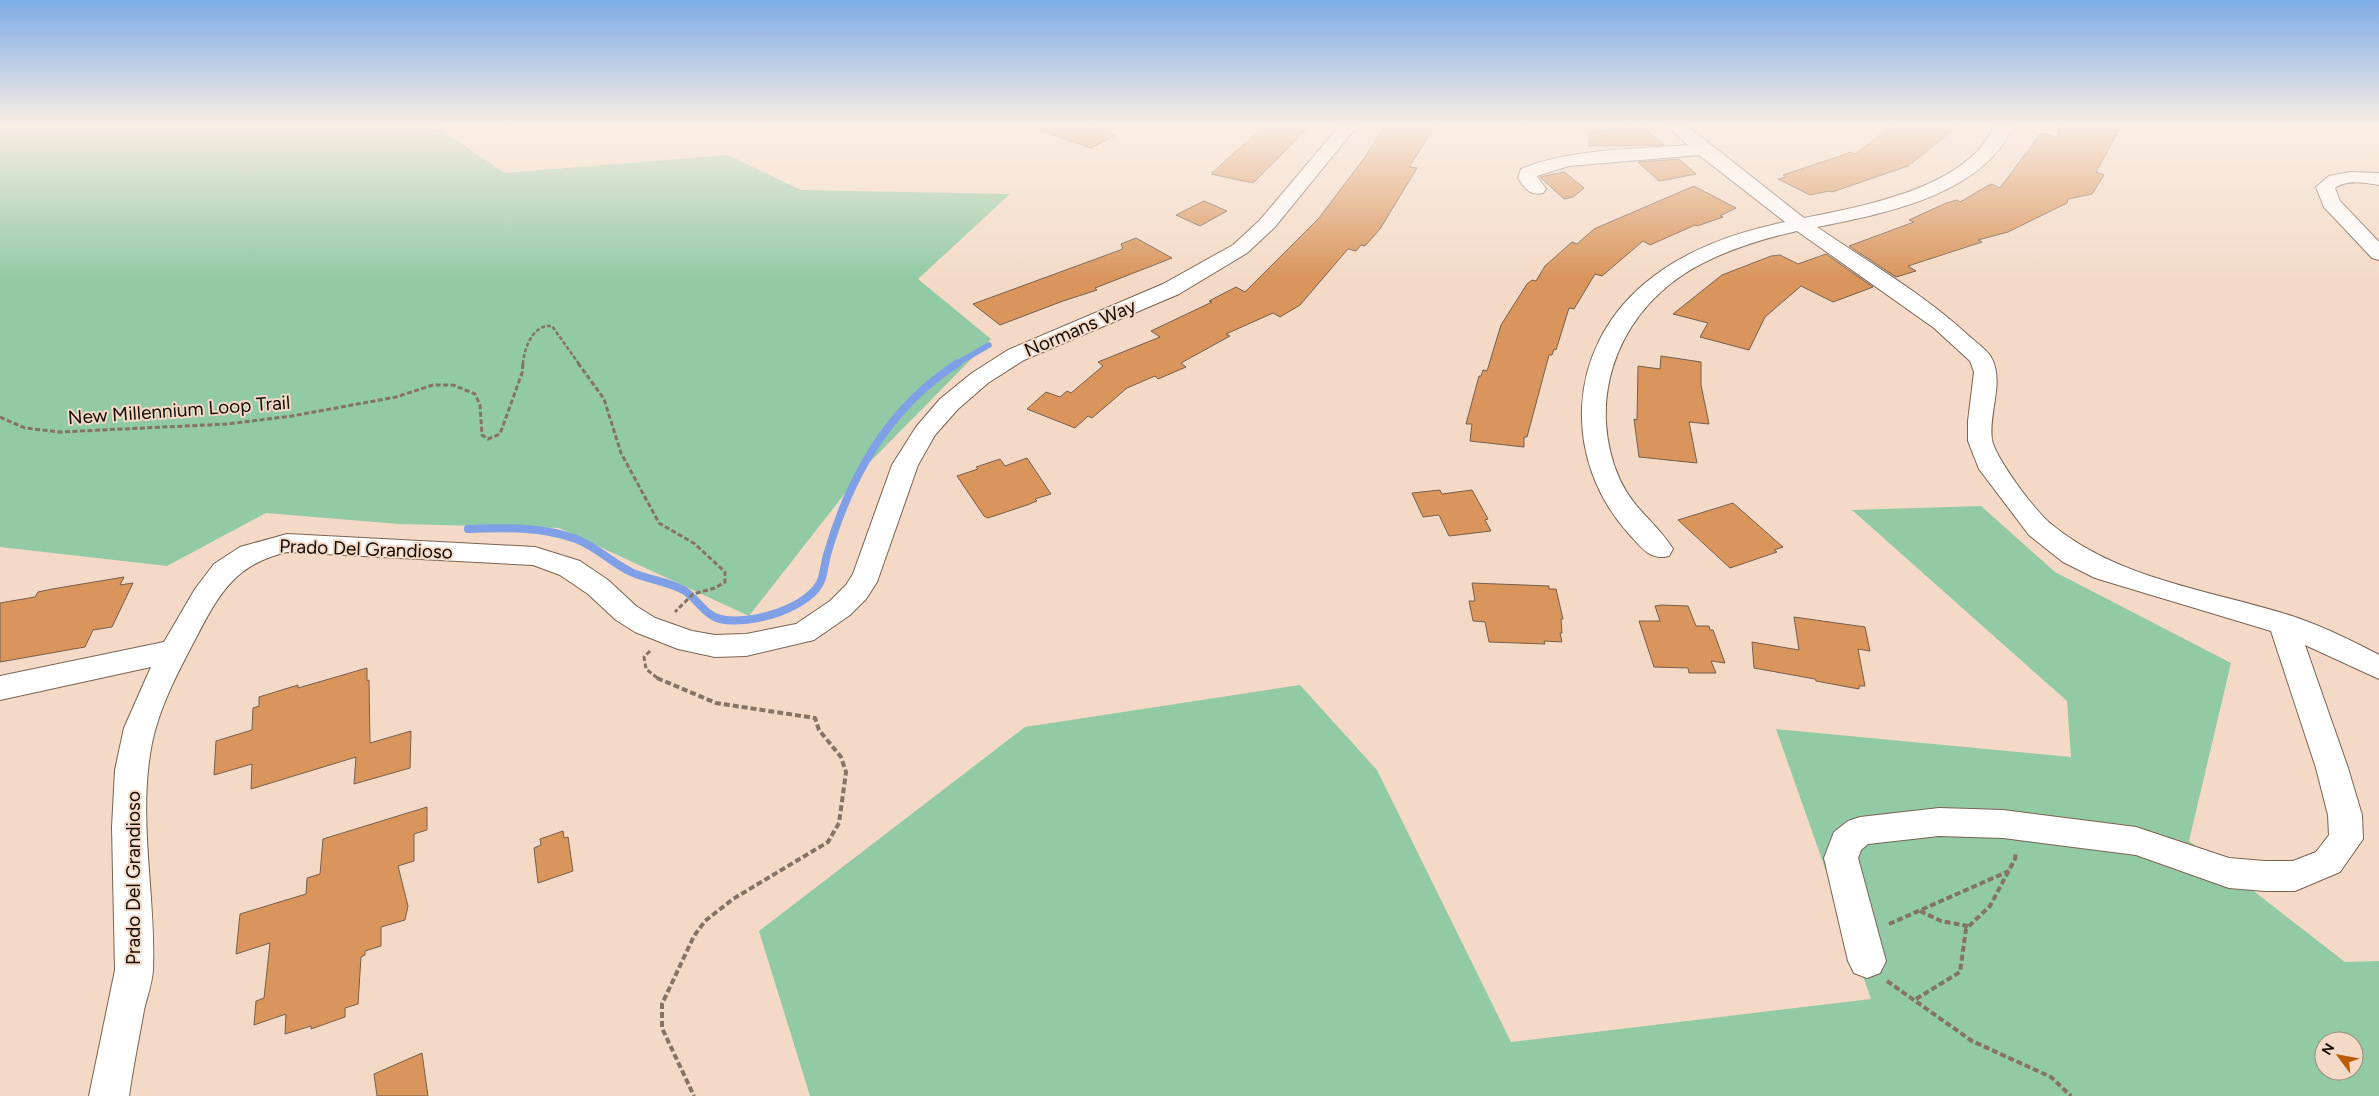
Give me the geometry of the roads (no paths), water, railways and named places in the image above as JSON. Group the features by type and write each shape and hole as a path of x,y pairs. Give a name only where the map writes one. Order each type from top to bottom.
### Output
{"street":[{"name":"Normans Way","path":"867,575 905,465 925,432 949,404 980,378 1016,355 1171,289 1240,249 1267,224 1307,176"},
{"path":"1527,176 1536,189"},
{"path":"1738,176 1800,224 1942,323 1980,358 1986,372 1980,421 1980,441 1992,469 2040,529 2073,555 2105,571 2283,624 2337,646 2379,668"},
{"path":"1659,549 1624,510 1603,471 1593,429 1593,390 1603,355 1619,323 1639,299 1664,276 1743,239 1898,202 1931,189 1954,176"},
{"path":"2379,178 2345,178 2328,182 2324,187 2331,203 2379,254"},
{"name":"Prado Del Grandioso","path":"109,1096 134,972 130,800 136,743 148,703 205,593 222,571 242,557 256,550 287,543 535,556 570,568 598,587 626,613 645,625 688,641 715,646 746,645 804,633 840,608 856,592 867,575"},
{"path":"1864,949 1841,858 1846,842 1860,831 1938,822 2003,824 2136,841 2229,873 2265,876 2295,876 2328,862 2346,839 2345,815 2332,768 2283,624"},
{"path":"0,688 174,651"}],"waterway":[{"path":"956,364 989,345"},
{"path":"468,529 509,528 536,530 576,539 591,546 631,572 685,591 706,611 720,619 747,620 779,612 806,598 816,589 822,578 836,526 847,499 860,472 892,423 933,381 958,363"}]}
